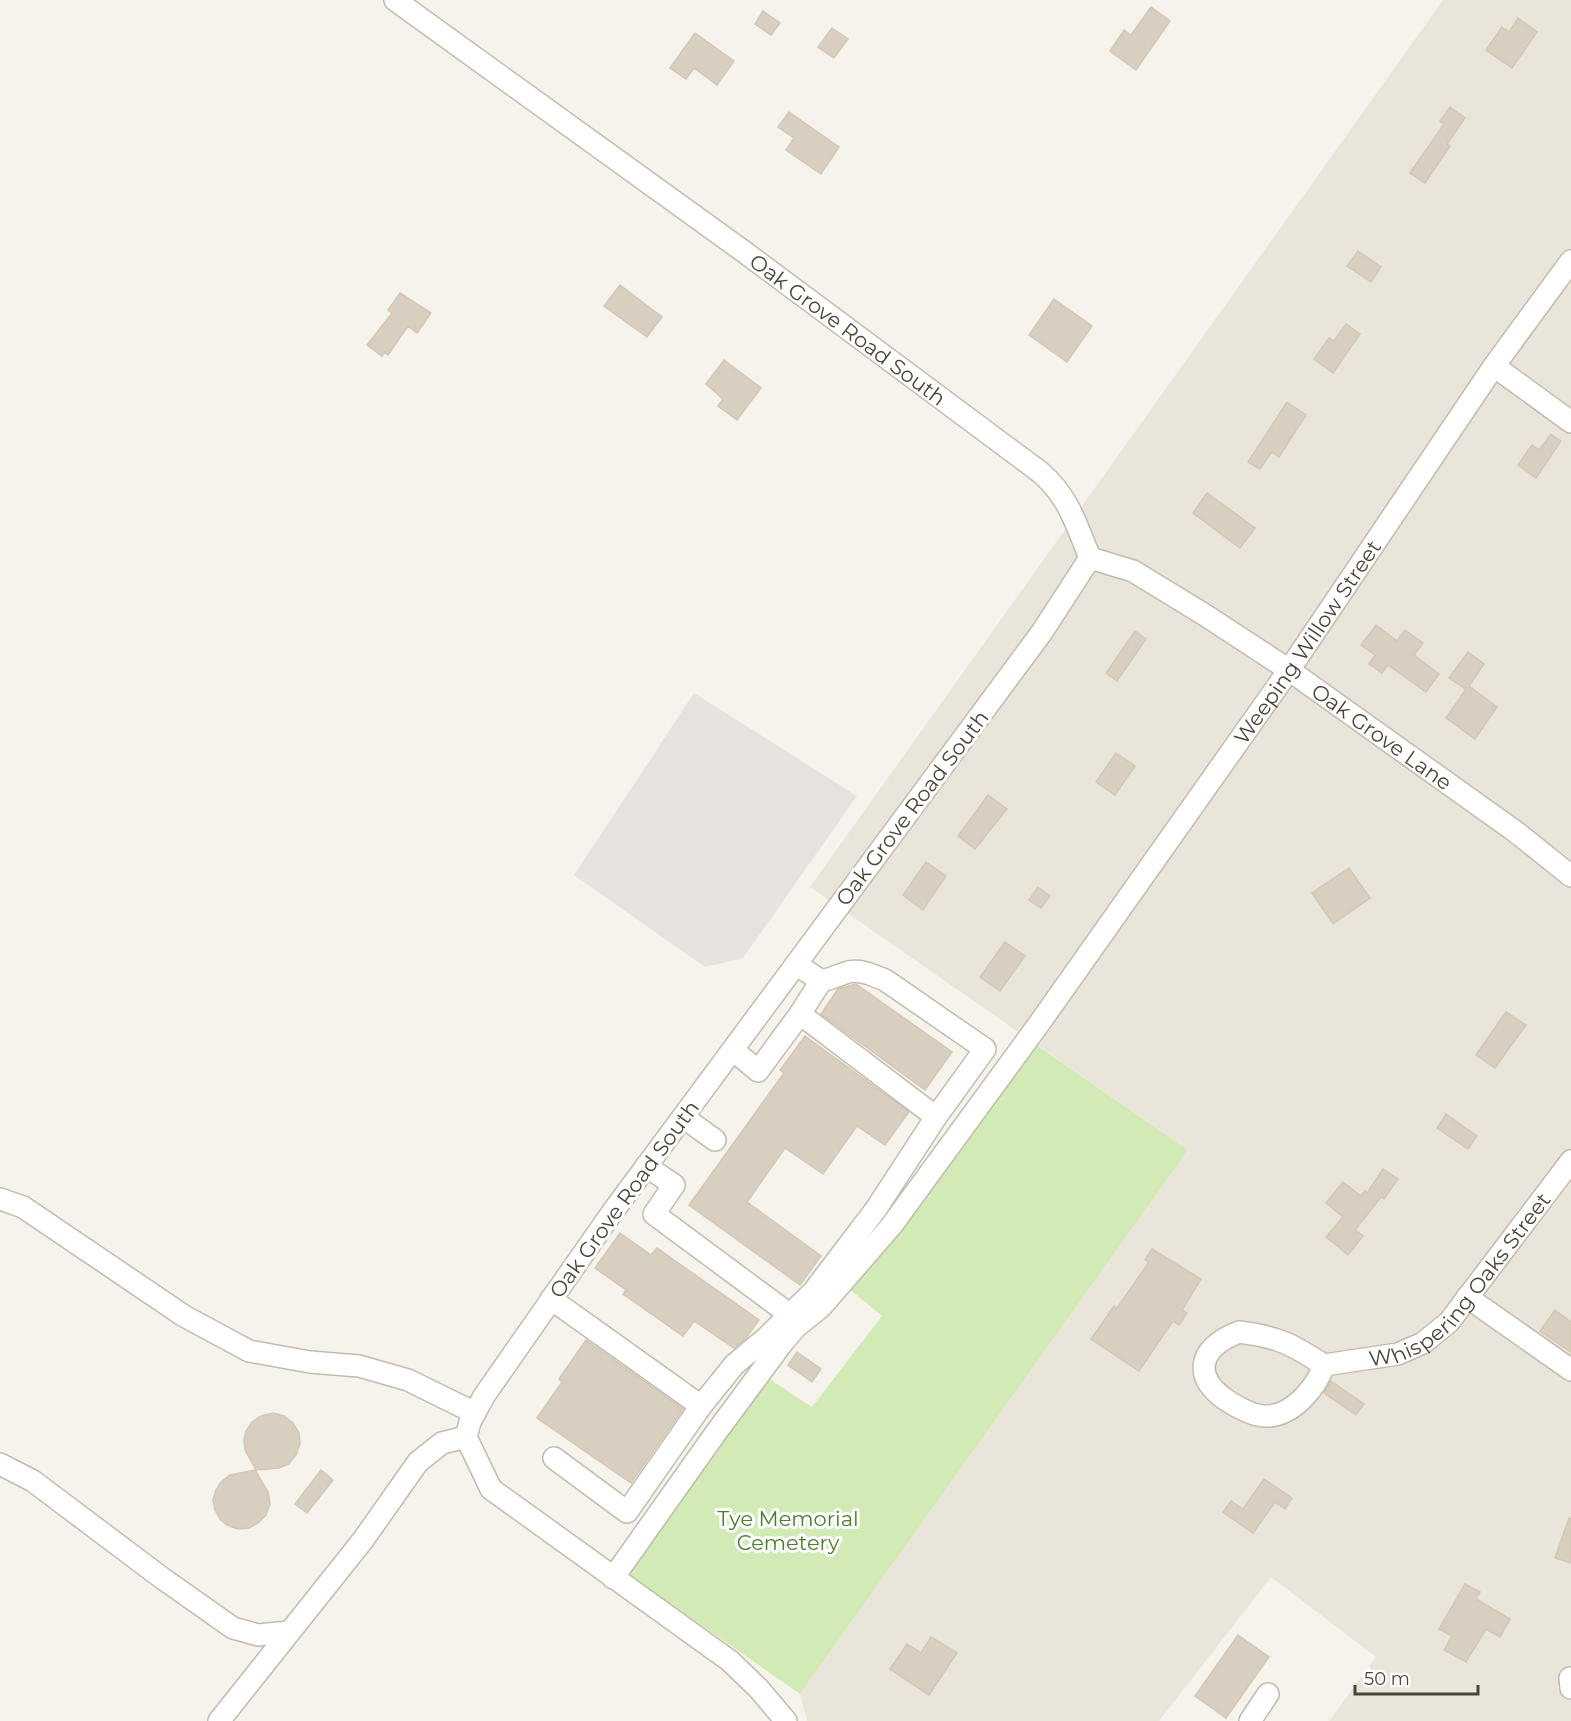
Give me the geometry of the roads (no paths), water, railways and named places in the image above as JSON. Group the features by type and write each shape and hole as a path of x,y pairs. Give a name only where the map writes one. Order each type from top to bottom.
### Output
{"street":[{"name":"Oak Grove Road South","path":"395,0 744,250 1040,472 1053,483 1067,503 1090,558 1042,632 646,1166 551,1299 484,1396 466,1437"},
{"name":"Weeping Willow Street","path":"613,1578 783,1342 796,1327 821,1307 891,1225 1041,1021 1288,670 1494,366 1568,270"},
{"path":"1494,366 1571,422"},
{"name":"Oak Grove Lane","path":"1090,558 1133,571 1205,615 1288,670 1516,832 1571,876"},
{"path":"796,964 821,981"},
{"path":"554,1458 627,1512 701,1406 734,1365 766,1338 813,1292 869,1218 936,1117 985,1049 885,980 856,971 821,981 758,1071 733,1050"},
{"path":"800,1014 936,1117"},
{"path":"683,1117 715,1140"},
{"name":"Whispering Oaks Street","path":"1324,1365 1398,1354 1423,1343 1449,1322 1571,1161"},
{"path":"646,1166 674,1185 654,1214 789,1314"},
{"path":"0,1199 23,1207 184,1316 249,1351 310,1362 359,1366 408,1380 475,1413"},
{"path":"1467,1297 1571,1370"},
{"path":"551,1299 701,1406"},
{"path":"1239,1332 1270,1336 1293,1345 1324,1365 1320,1379 1305,1398 1292,1407 1267,1416 1238,1408 1222,1398 1209,1385 1204,1372 1204,1360 1215,1344 1239,1332"},
{"path":"219,1721 363,1539 418,1462 442,1443 466,1437 491,1489 730,1661 758,1688 786,1721"},
{"path":"0,1464 33,1482 233,1628 258,1635 288,1632"},
{"path":"1250,1721 1268,1694"}],"park label":[{"name":"Tye Memorial Cemetery","path":"788,1530"}]}
